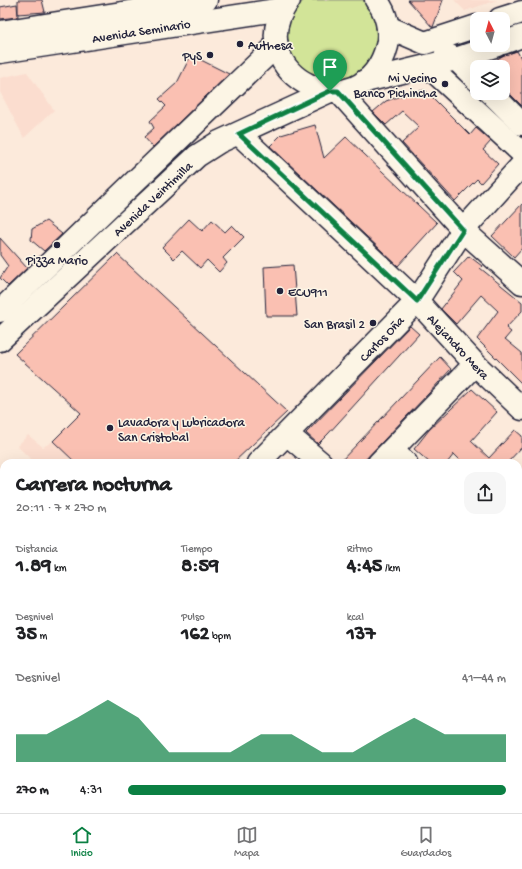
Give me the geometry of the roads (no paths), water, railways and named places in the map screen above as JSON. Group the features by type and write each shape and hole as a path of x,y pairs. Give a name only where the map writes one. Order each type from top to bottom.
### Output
{"street":[{"name":"Avenida Seminario","path":"0,32 206,0"},
{"path":"365,81 376,70 384,57 388,42 388,27 378,1"},
{"name":"Avenida Seminario","path":"0,52 286,4"},
{"path":"286,4 277,26 277,45 283,63 295,77 311,87 334,91 463,230 522,283"},
{"path":"510,16 522,12"},
{"path":"388,27 426,43 456,59 470,73"},
{"path":"426,43 470,28"},
{"path":"510,40 522,36"},
{"name":"Avenida Veintimilla","path":"0,311 277,45"},
{"path":"365,81 456,59 476,52"},
{"path":"428,66 522,153"},
{"name":"Avenida Veintimilla","path":"0,340 197,156 219,142 334,91 352,88 365,81"},
{"path":"498,100 522,124"},
{"name":"Alejandro Mera","path":"239,134 417,301 475,364 522,409"},
{"name":"Carlos Oña","path":"262,459 288,435 417,301 463,230 522,165"},
{"path":"391,459 475,364"},
{"path":"288,435 317,459"}],"place":[{"name":"Authesa","path":"240,44"},
{"name":"PyS","path":"210,55"},
{"name":"Mi Vecino Banco Pichincha","path":"445,84"},
{"name":"Pizza Mario","path":"57,245"},
{"name":"ECU911","path":"280,291"},
{"name":"San Brasil 2","path":"373,323"},
{"name":"Lavadora y Lubricadora San Cristobal","path":"110,428"}]}
